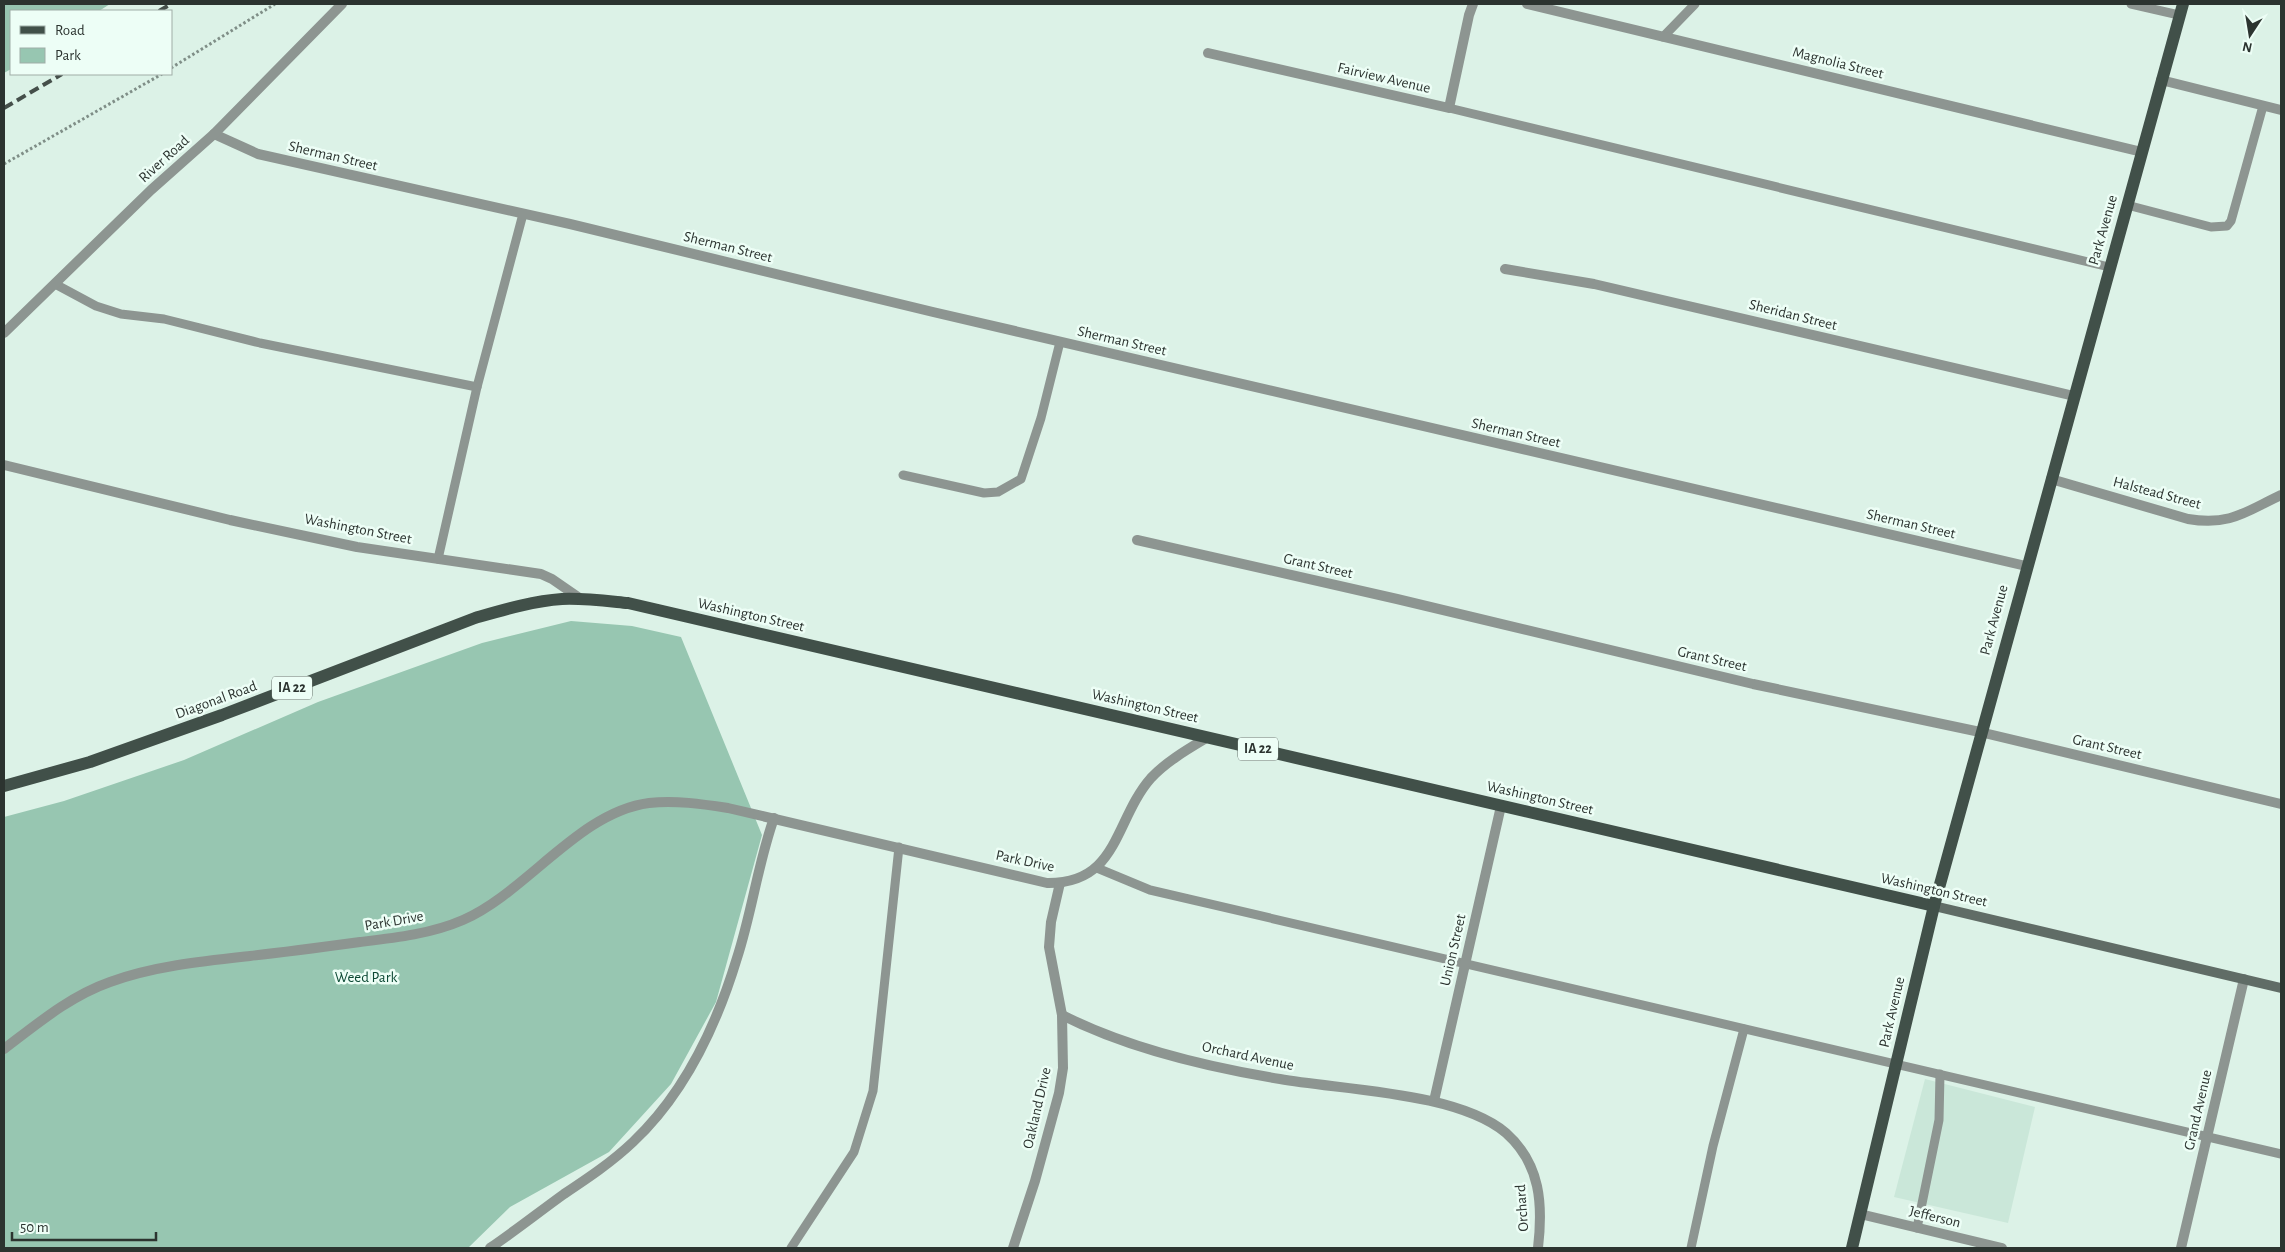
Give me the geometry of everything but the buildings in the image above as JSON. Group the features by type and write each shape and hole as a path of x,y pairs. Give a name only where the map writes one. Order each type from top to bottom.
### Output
{"main road":[{"name":"Park Avenue","path":"1852,1248 1934,906 1980,732 2181,9"},
{"name":"Washington Street","path":"581,599 628,603 2281,988"},
{"name":"Diagonal Road","path":"4,786 90,762 222,716 475,618 512,608 561,600 581,599"}],"street":[{"name":"River Road","path":"4,333 151,190 214,134 342,4"},
{"name":"Fairview Avenue","path":"1208,53 1449,108 1468,15 1473,4"},
{"name":"Magnolia Street","path":"1527,4 2142,152"},
{"path":"2162,80 2281,110"},
{"name":"Sherman Street","path":"214,134 258,154 523,214 1060,342 2026,566"},
{"name":"Sheridan Street","path":"1504,269 1594,284 2074,396"},
{"name":"Washington Street","path":"4,466 230,520 357,547 541,574 552,578 581,599"},
{"name":"Halstead Street","path":"2051,479 2188,519 2208,522 2227,520 2281,495"},
{"name":"Grant Street","path":"1137,540 1753,684 1980,732 2281,804"},
{"name":"Park Drive","path":"4,1049 51,1014 81,995 111,981 200,962 401,937 441,928 464,920 492,905 592,826 624,809 648,803 694,804 728,808 1047,883 1072,881 1097,868 1108,855 1138,796 1151,779 1186,750 1208,737"},
{"name":"Union Street","path":"1434,1101 1502,806"},
{"path":"490,1248 598,1172 634,1141 660,1112 682,1080 707,1035 729,982 774,818"},
{"name":"Oakland Drive","path":"1013,1248 1035,1181 1059,1093 1063,1068 1062,1015 1049,947 1051,922 1060,883"},
{"name":"Grand Avenue","path":"2181,1248 2244,979"},
{"name":"Orchard Avenue","path":"1062,1015 1152,1049 1216,1067 1327,1087 1434,1101"},
{"name":"Orchard","path":"1434,1101 1487,1121 1505,1133 1519,1147 1530,1163 1539,1191 1540,1223 1538,1248"},
{"name":"Jefferson","path":"1860,1214 2002,1248"}],"lane":[{"path":"1663,37 1695,4"},
{"path":"2131,4 2181,9"},
{"path":"2127,205 2211,227 2227,226 2231,221 2263,106"},
{"path":"1449,108 2109,267"},
{"path":"438,559 477,387 523,214"},
{"path":"55,284 96,306 120,314 164,319 260,343 477,387"},
{"path":"903,475 984,493 998,492 1021,479 1041,418 1060,342"},
{"path":"792,1248 854,1152 873,1091 900,847"},
{"path":"1097,868 1150,890 2281,1154"},
{"path":"1692,1248 1713,1146 1744,1030"},
{"path":"1917,1228 1939,1120 1940,1074"}],"path":[{"path":"172,67 275,4"},
{"path":"4,164 160,75"}],"shaded area":[{"path":"1925,1079 2035,1107 2008,1223 1894,1197"}],"green space":[{"path":"4,4 110,4 101,10 10,10 10,70 4,73"},
{"name":"Weed Park","path":"571,621 632,626 681,637 762,835 716,1002 671,1084 609,1152 510,1207 468,1248 4,1248 4,817 64,801 184,760 318,702 482,643"}],"railway":[{"path":"161,10 171,4"},
{"path":"4,108 60,75"}]}
